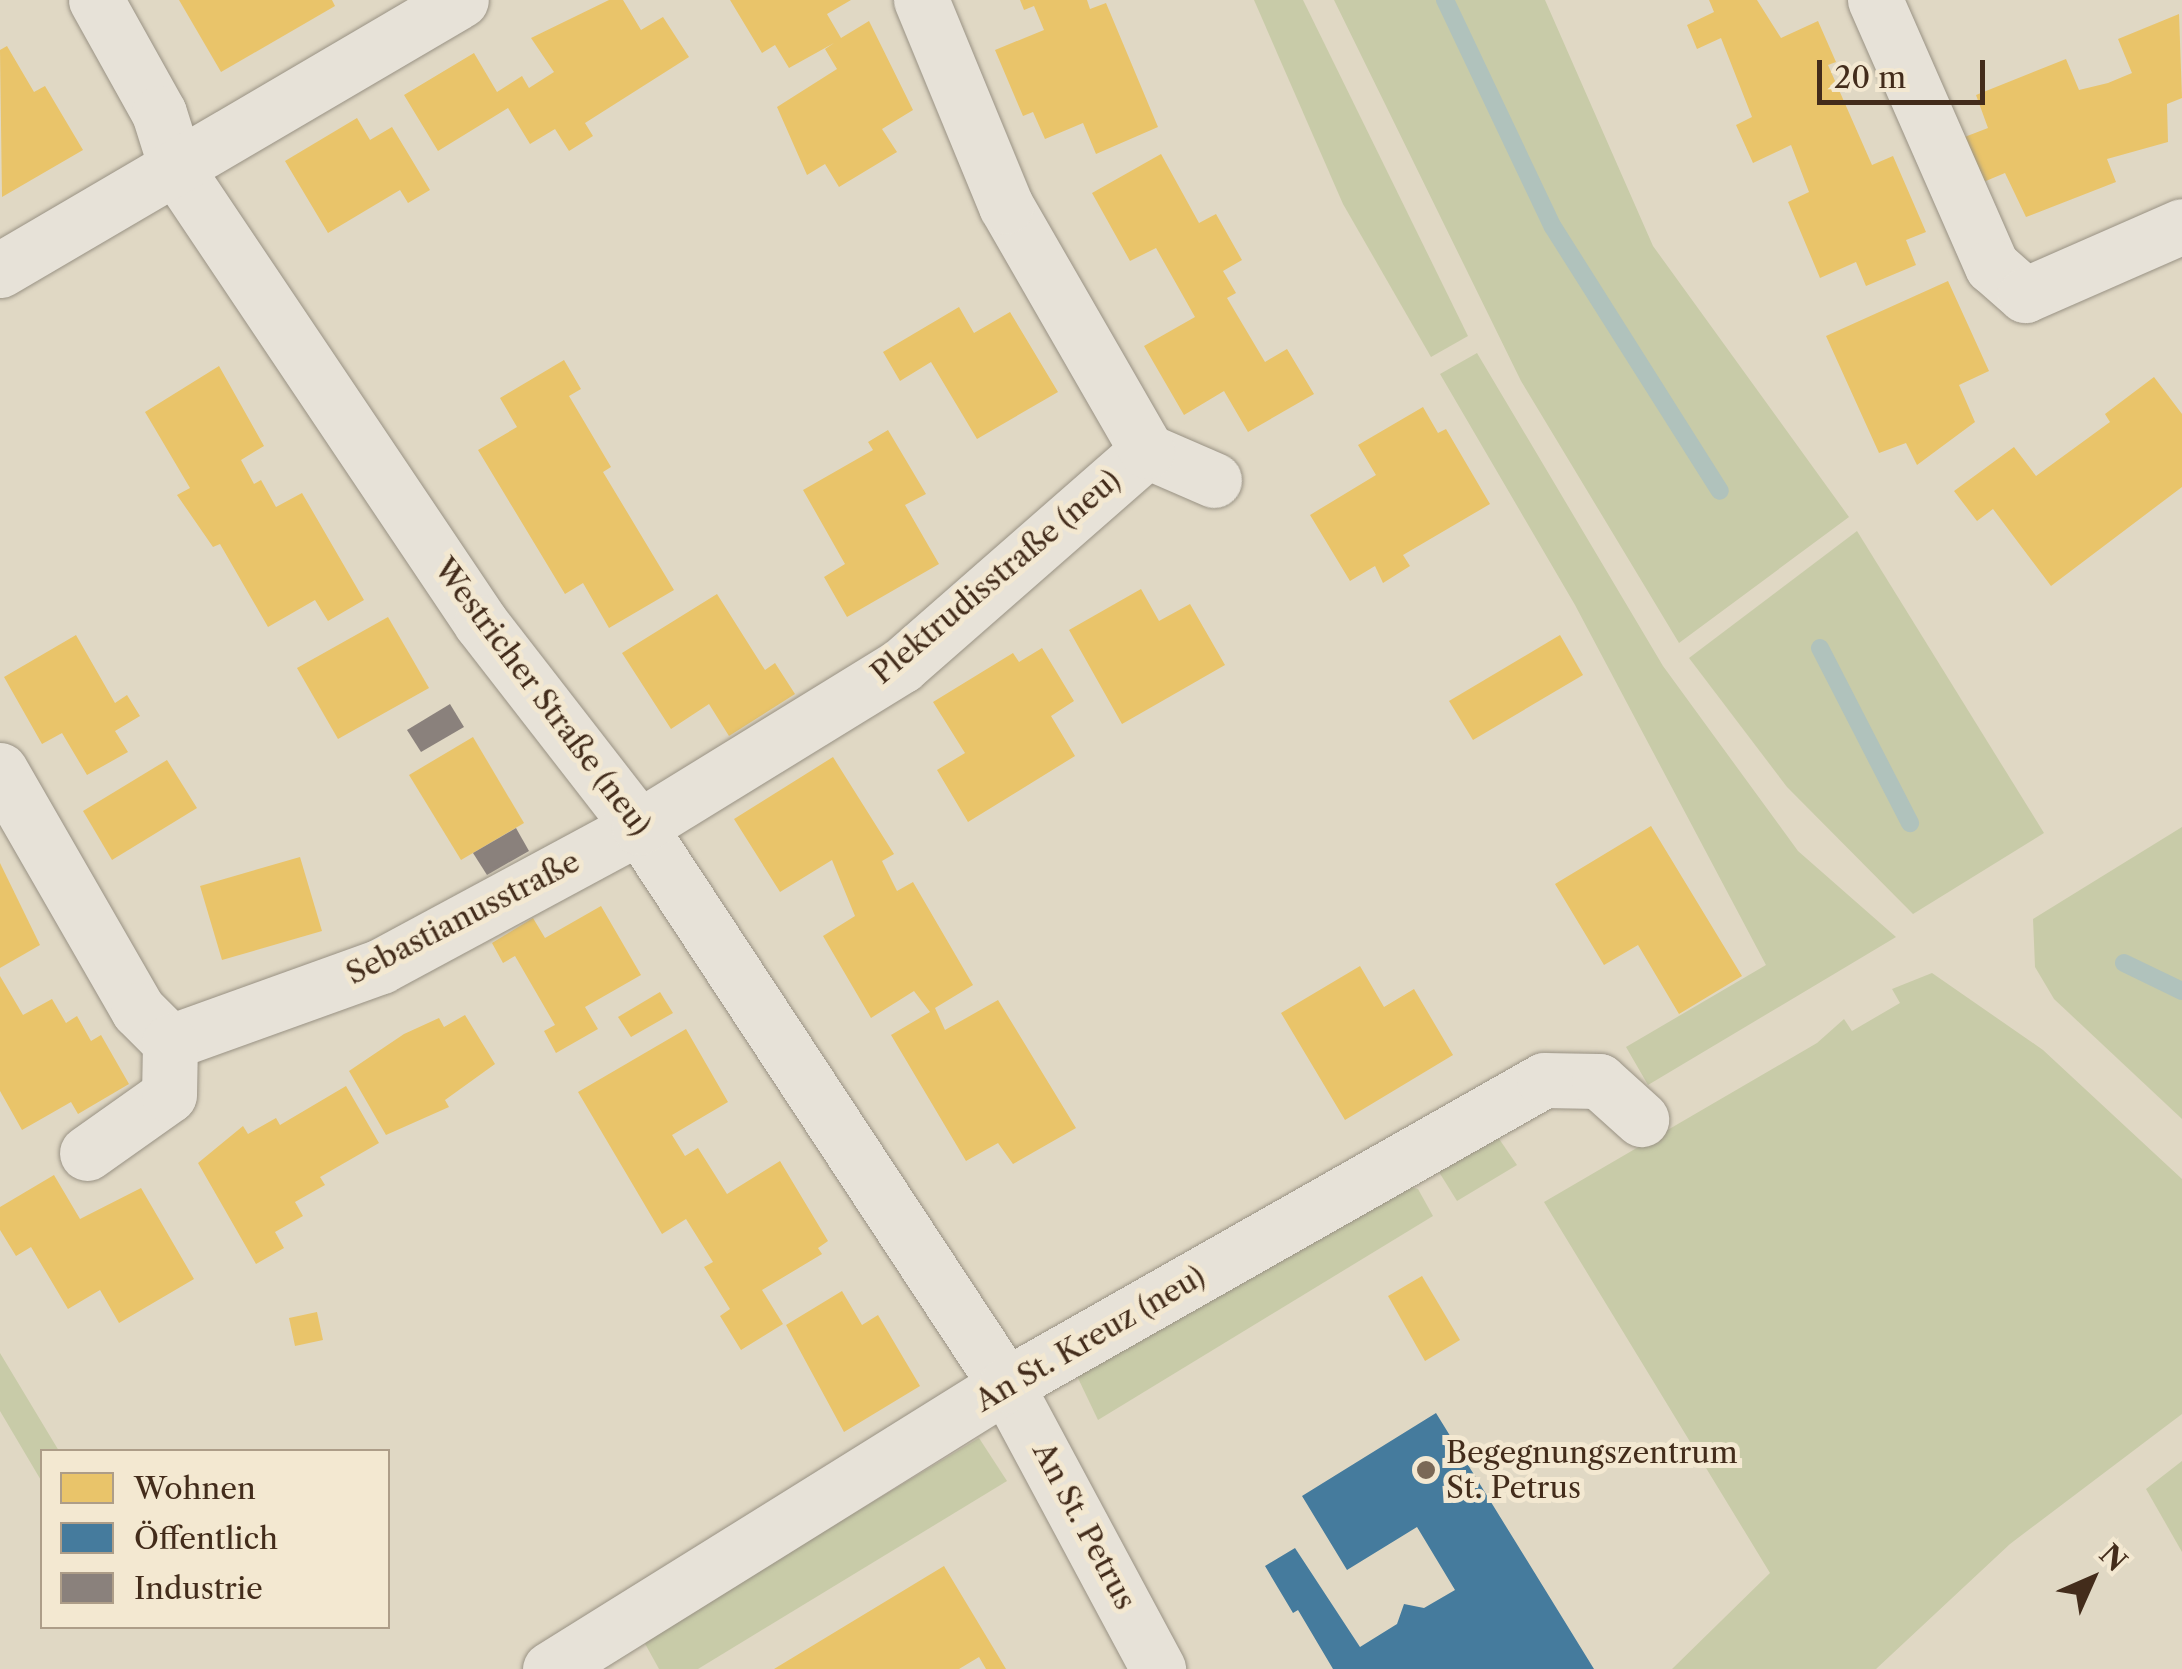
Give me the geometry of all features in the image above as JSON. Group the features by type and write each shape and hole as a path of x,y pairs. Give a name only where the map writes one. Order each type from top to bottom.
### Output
{"street":[{"name":"Westricher Straße (neu)","path":"96,0 159,114 177,170 481,623 639,827 1006,1385"},
{"path":"0,270 177,170 461,0"},
{"name":"Plektrudisstraße (neu)","path":"921,0 1006,206 1147,451 1214,480"},
{"path":"1875,0 1992,266 2025,295 2182,226"},
{"name":"Plektrudisstraße (neu)","path":"639,827 901,666 1147,451"},
{"path":"0,770 138,1010 170,1042 169,1095 88,1153"},
{"name":"Sebastianusstraße","path":"170,1042 382,966 639,827"},
{"name":"An St. Kreuz (neu)","path":"550,1669 1006,1385 1544,1080 1599,1081 1641,1119"},
{"name":"An St. Petrus","path":"1006,1385 1158,1669"}],"green space":[{"path":"1254,0 1303,0 1468,336 1431,357 1343,204"},
{"path":"1334,0 1545,0 1653,246 1849,517 1679,643 1521,381"},
{"path":"1477,353 1663,666 1798,851 1896,937 1648,1085 1626,1047 1766,965 1575,605 1440,374"},
{"path":"1857,531 2044,833 1913,914 1787,787 1689,658"},
{"path":"2182,827 2182,1119 2054,999 2035,967 2033,919"},
{"path":"1932,973 2043,1050 2182,1179 2182,1414 2010,1544 1876,1669 1672,1669 1770,1573 1544,1202 1817,1043 1844,1019 1852,1031 1900,1003 1892,989"},
{"path":"1493,1130 1517,1165 1457,1201 1434,1164"},
{"path":"1401,1184 1418,1189 1433,1216 1098,1420 1076,1374"},
{"path":"0,1353 58,1449 40,1449 40,1479 0,1411"},
{"path":"979,1438 1007,1481 698,1669 659,1669 643,1640"},
{"path":"2182,1461 2182,1552 2146,1489"}],"building: Wohnen":[{"path":"179,0 332,0 335,6 221,72"},
{"path":"609,0 623,0 641,30 663,17 689,57 585,123 593,136 569,151 555,129 530,144 508,108 438,151 404,95 474,53 497,92 522,76 529,88 554,72 531,38"},
{"path":"730,0 851,0 827,14 841,38 869,21 913,110 882,129 897,152 839,187 825,164 807,175 777,107 837,69 825,49 834,43 789,68 775,45 762,53"},
{"path":"1020,0 1087,0 1090,9 1106,3 1158,127 1096,154 1083,123 1045,139 1033,112 1023,116 995,50 1044,30 1034,6 1024,10"},
{"path":"1709,0 1757,0 1781,38 1818,21 1836,62 1828,65 1872,165 1893,156 1926,232 1906,240 1916,265 1866,286 1856,262 1820,278 1788,202 1809,192 1791,145 1753,163 1736,125 1752,117 1721,38 1697,49 1687,25 1714,12"},
{"path":"2179,14 2182,98 2167,104 2168,142 2107,159 2116,182 2026,217 2005,173 1981,183 1962,138 1988,128 1976,95 2066,59 2079,90 2108,83 2132,73 2118,39"},
{"path":"7,46 34,92 45,86 83,150 2,197 0,50"},
{"path":"357,118 370,140 392,127 430,190 408,203 400,190 328,233 285,161"},
{"path":"1161,154 1199,223 1216,214 1242,260 1223,271 1236,293 1227,298 1265,362 1287,349 1314,394 1248,432 1224,391 1184,415 1144,346 1195,317 1156,248 1130,261 1092,193"},
{"path":"1948,281 1989,371 1959,385 1975,422 1917,465 1906,443 1879,453 1826,336"},
{"path":"959,307 974,333 1010,312 1058,392 977,439 931,362 900,381 883,352"},
{"path":"564,360 581,389 569,396 611,467 603,472 674,590 609,628 583,583 565,594 478,450 517,427 500,398"},
{"path":"219,366 264,446 241,460 254,484 261,480 276,507 302,493 364,600 328,621 315,600 268,627 220,544 213,547 177,495 190,488 145,412"},
{"path":"2154,377 2182,414 2182,487 2051,586 1993,509 1977,521 1954,491 2014,447 2036,476 2110,422 2105,414"},
{"path":"1423,407 1438,433 1446,429 1490,504 1403,555 1410,566 1383,583 1375,566 1350,581 1310,515 1376,475 1358,445"},
{"path":"888,430 926,494 905,505 939,564 847,617 824,577 845,564 803,490 873,450 868,442"},
{"path":"1141,589 1159,621 1190,604 1225,665 1122,724 1069,630"},
{"path":"717,594 765,670 775,663 795,694 729,736 709,704 671,729 622,653"},
{"path":"388,617 429,688 338,739 297,668"},
{"path":"76,635 115,703 127,695 140,716 115,731 128,752 87,775 62,733 42,744 4,677"},
{"path":"1560,635 1583,675 1473,740 1449,701"},
{"path":"1042,648 1074,701 1051,716 1075,756 968,822 937,770 965,753 933,702 1013,653 1019,662"},
{"path":"473,737 524,823 461,860 409,775"},
{"path":"833,757 894,854 882,861 897,891 913,882 973,985 935,1008 945,1030 998,1000 1076,1128 1013,1164 998,1143 966,1161 891,1035 930,1012 914,991 871,1018 823,936 855,916 832,860 780,892 734,819"},
{"path":"167,760 197,808 112,860 83,811"},
{"path":"1651,826 1742,976 1679,1014 1638,945 1604,965 1555,884"},
{"path":"300,857 322,931 222,960 200,886"},
{"path":"0,863 40,945 0,968"},
{"path":"601,906 641,975 585,1007 598,1029 556,1053 544,1031 555,1025 515,956 503,963 492,943 533,918 545,938"},
{"path":"1360,966 1384,1007 1414,989 1453,1055 1345,1120 1281,1013"},
{"path":"0,976 23,1015 52,999 66,1023 77,1016 91,1041 101,1035 129,1084 78,1114 71,1102 22,1130 0,1091"},
{"path":"660,992 673,1013 631,1037 618,1017"},
{"path":"465,1015 495,1064 445,1100 449,1107 386,1135 349,1071 404,1034 439,1018 444,1027"},
{"path":"686,1029 728,1102 672,1135 685,1156 698,1148 727,1194 780,1161 828,1241 818,1248 822,1254 762,1290 783,1324 741,1350 720,1316 730,1309 704,1267 713,1262 686,1219 662,1234 578,1092"},
{"path":"346,1086 379,1143 320,1177 325,1185 295,1202 303,1216 275,1232 284,1248 256,1264 198,1163 243,1126 248,1134 276,1118 280,1125"},
{"path":"54,1175 80,1219 141,1188 194,1279 119,1323 100,1290 68,1309 31,1247 16,1256 0,1230 0,1207"},
{"path":"1422,1276 1460,1340 1425,1361 1388,1296"},
{"path":"842,1291 862,1325 878,1315 920,1386 844,1432 786,1325"},
{"path":"317,1312 323,1340 295,1346 289,1318"},
{"path":"944,1566 1006,1669 986,1669 979,1657 959,1669 774,1669"}],"building: Öffentlich":[{"path":"1436,1413 1594,1669 1333,1669 1298,1610 1293,1613 1265,1566 1295,1548 1360,1647 1397,1624 1404,1604 1424,1608 1455,1590 1417,1527 1347,1570 1302,1496"}],"building: Industrie":[{"path":"450,704 464,727 421,752 407,730"},
{"path":"516,828 529,851 487,875 473,853"}],"waterway":[{"path":"1445,0 1553,227 1720,491"},
{"path":"1820,648 1910,823"},
{"path":"2124,963 2182,991"}],"place":[{"name":"Begegnungszentrum St. Petrus","path":"1426,1470"}]}
